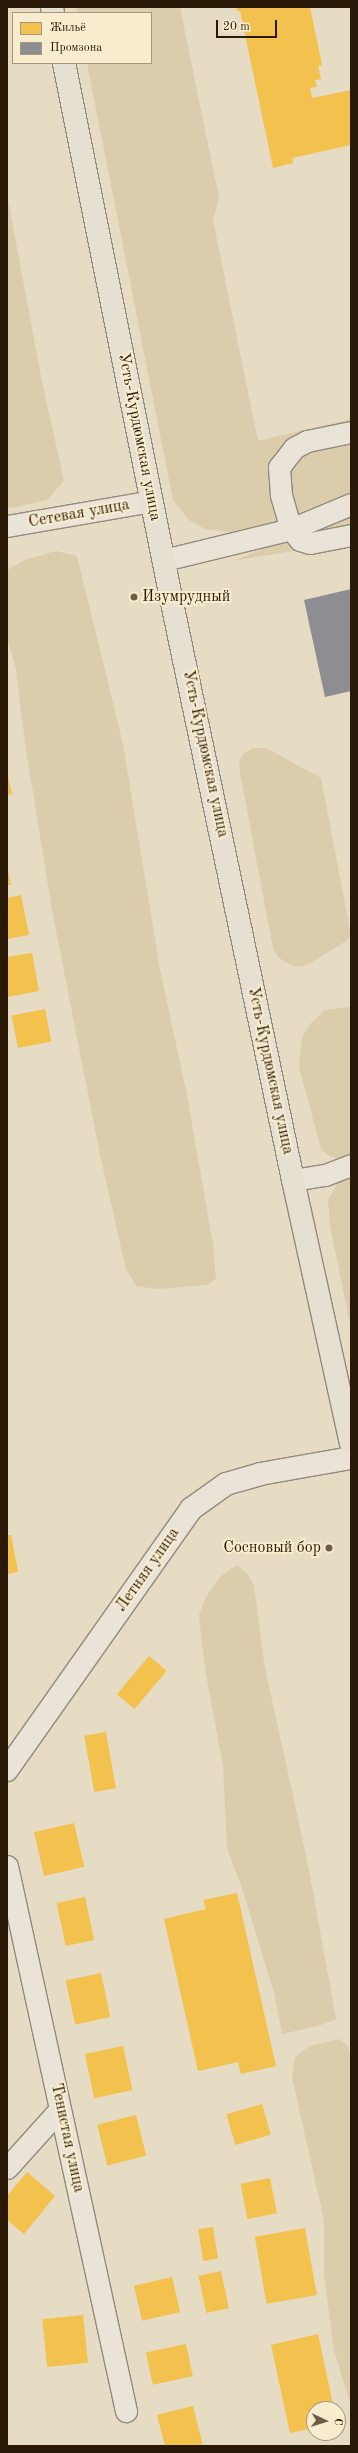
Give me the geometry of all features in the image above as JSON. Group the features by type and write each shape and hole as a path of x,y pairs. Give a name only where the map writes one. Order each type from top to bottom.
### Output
{"main road":[{"name":"Усть-Курдюмская улица","path":"64,64 164,560 293,1180 351,1444"}],"street":[{"path":"351,432 307,441 294,448 279,467 281,494 291,529 300,540 310,543 351,535"},
{"name":"Сетевая улица","path":"7,526 152,502"},
{"path":"164,560 291,529 351,504"},
{"path":"293,1180 325,1175 351,1165"},
{"name":"Летняя улица","path":"7,1770 191,1509 226,1484 260,1474 351,1458"},
{"name":"Тенистая улица","path":"7,1866 126,2410"},
{"path":"7,2168 60,2109"}],"shaded area":[{"path":"76,7 180,7 219,198 213,220 258,441 351,419 351,492 272,523 230,532 205,529 189,520 173,500 87,64 152,64 152,12 77,12"},
{"path":"7,194 42,382 64,481 47,500 12,508 7,507"},
{"path":"351,513 351,541 233,561"},
{"path":"56,551 77,556 123,744 160,970 186,1090 213,1244 216,1279 207,1285 157,1289 136,1286 126,1269 100,1155 52,910 25,743 16,669 7,638 7,570 25,560"},
{"path":"253,748 266,748 321,778 351,935 346,941 307,965 298,967 290,965 278,957 273,948 240,773 239,761 243,754"},
{"path":"351,1007 351,1155 340,1160 329,1156 321,1149 299,1067 302,1038 310,1024 325,1010"},
{"path":"351,1175 351,1329 330,1226 328,1200 339,1180"},
{"path":"237,1565 247,1573 254,1585 264,1663 308,1865 336,2019 321,2025 282,2034 274,1993 243,1891 227,1848 223,1766 205,1669 199,1615 206,1597 221,1576"},
{"path":"339,2039 348,2046 351,2059 351,2406 334,2350 324,2275 324,2220 292,2077 295,2057 310,2046"}],"building: Жильё":[{"path":"236,7 310,7 322,65 318,66 321,79 315,80 317,87 310,88 312,98 351,90 351,145 292,158 293,163 273,168 240,11 237,11"},
{"path":"7,772 12,794 7,795"},
{"path":"7,865 11,885 7,885"},
{"path":"21,895 29,935 7,939 7,898"},
{"path":"32,953 39,991 7,997 7,957"},
{"path":"45,1009 51,1041 18,1048 12,1015"},
{"path":"7,1535 11,1535 18,1572 7,1574"},
{"path":"149,1656 167,1671 134,1709 117,1694"},
{"path":"106,1732 116,1788 94,1792 84,1736"},
{"path":"74,1823 84,1867 44,1876 34,1832"},
{"path":"237,1893 276,2066 241,2074 238,2062 198,2071 164,1919 206,1909 203,1900"},
{"path":"85,1897 94,1940 66,1946 57,1903"},
{"path":"101,1973 110,2017 75,2025 66,1980"},
{"path":"123,2046 132,2090 94,2098 85,2054"},
{"path":"262,2104 271,2135 235,2145 226,2114"},
{"path":"136,2115 146,2156 107,2165 97,2125"},
{"path":"27,2172 55,2196 24,2234 7,2220 7,2196"},
{"path":"270,2178 277,2213 247,2219 241,2184"},
{"path":"213,2227 218,2259 203,2261 198,2229"},
{"path":"305,2228 317,2295 267,2304 255,2237"},
{"path":"221,2271 229,2308 206,2313 199,2276"},
{"path":"172,2277 180,2312 142,2321 134,2286"},
{"path":"83,2315 88,2363 47,2367 42,2319"},
{"path":"318,2334 332,2401 306,2401 306,2430 290,2433 271,2345"},
{"path":"186,2344 193,2376 153,2385 146,2353"},
{"path":"193,2406 203,2446 165,2446 157,2415"}],"building: Промзона":[{"path":"351,589 351,691 325,697 304,600"}],"place":[{"name":"Изумрудный","path":"134,597"},
{"name":"Сосновый бор","path":"329,1548"}]}
